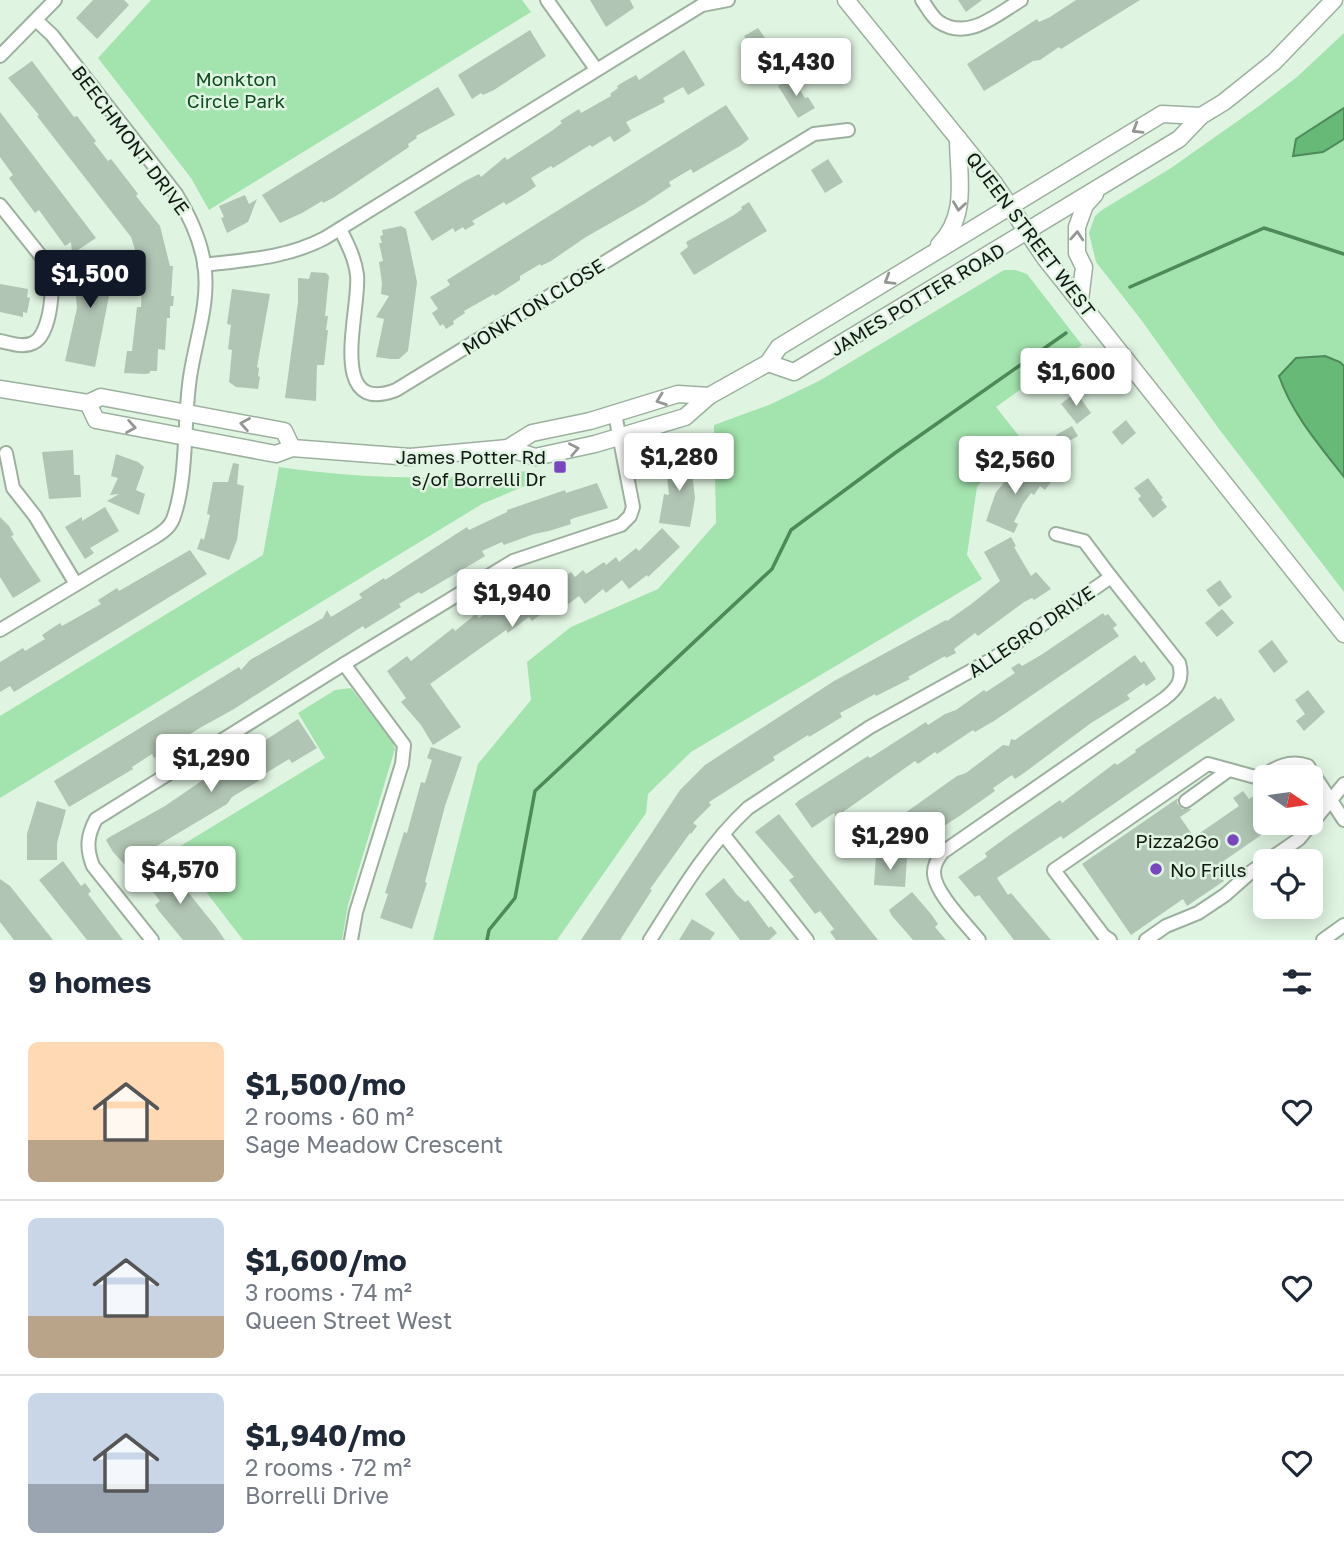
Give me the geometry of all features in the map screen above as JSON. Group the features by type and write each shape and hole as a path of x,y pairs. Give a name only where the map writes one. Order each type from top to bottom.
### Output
{"main road":[{"name":"QUEEN STREET WEST","path":"846,0 958,138 1027,232 1344,634"},
{"name":"JAMES POTTER ROAD","path":"768,363 794,372 1179,139 1201,116 1224,102 1274,61 1334,0"},
{"name":"JAMES POTTER ROAD","path":"88,403 96,421 276,454 292,448 410,457 508,448 535,457 620,437 685,417 709,397 768,363 779,346 1162,114 1201,116"},
{"path":"921,261 953,229 959,214 961,185 958,138"},
{"path":"1080,300 1084,267 1076,246 1080,214 1092,197 1109,182"},
{"path":"0,389 88,403 101,397 284,431 292,448"},
{"name":"JAMES POTTER ROAD","path":"508,448 532,433 615,414 678,394 709,397"}],"street":[{"path":"0,56 55,0"},
{"path":"547,0 596,69"},
{"path":"204,265 293,252 308,247 702,5 728,0"},
{"path":"922,0 938,21 955,29 970,30 1021,0"},
{"name":"BEECHMONT DRIVE","path":"0,630 155,537 172,522 178,496 190,374 202,313 204,265 192,222 176,194 52,36 36,20"},
{"name":"MONKTON CLOSE","path":"340,229 357,274 357,303 350,358 352,374 356,383 364,390 385,395 814,134 848,130"},
{"path":"0,205 53,274 46,323 39,340 30,345 0,341"},
{"path":"152,940 93,866 88,842 96,819 513,561 621,525 633,506 615,414"},
{"path":"6,453 13,488 35,516 76,584"},
{"path":"1056,534 1084,541 1111,577"},
{"name":"ALLEGRO DRIVE","path":"650,940 723,834 748,808 870,727 977,668 1111,577 1179,663 1181,681 1164,699 943,852 936,860 934,871 940,891 979,940"},
{"path":"344,664 404,744 402,764 356,912 351,940"},
{"path":"1110,940 1104,936 1054,870 1208,764 1259,778 1287,763 1298,762 1308,766 1344,820"},
{"path":"1186,801 1228,770"},
{"path":"1285,849 1299,839 1344,784"},
{"path":"723,834 807,940"},
{"path":"1146,940 1166,926 1198,913 1217,901 1253,872"},
{"path":"1323,940 1344,925"}],"green space":[{"name":"Monkton Circle Park","path":"151,0 522,0 531,12 209,210 191,178 98,58"},
{"path":"1344,33 1344,592 1096,262 1089,233 1095,216 1102,210 1171,168 1259,106 1297,77"},
{"path":"1004,270 1027,274 1082,345 996,407 1019,436 977,487 967,555 982,579 691,752 648,794 646,813 557,940 433,940 478,764 531,700 527,662 571,627 658,589 716,523 714,425 769,405 819,381"},
{"path":"279,467 403,477 527,471 532,483 482,504 0,798 0,716 263,555"},
{"path":"351,688 392,741 395,749 348,905 342,940 243,940 174,850 325,758 298,713 335,690"}],"shaded area":[{"path":"1344,108 1344,139 1323,152 1293,156 1296,139"},
{"path":"1325,356 1344,366 1344,477 1299,416 1279,376 1296,358"}],"building":[{"path":"93,0 124,0 129,5 97,39 76,18"},
{"path":"590,0 630,0 634,8 606,27"},
{"path":"958,0 982,0 966,12"},
{"path":"1076,0 1140,0 1061,49 1059,47 1040,60 1033,61 984,91 967,64 1037,19 1039,22 1050,17"},
{"path":"758,28 781,61 760,74 752,61 754,60 747,48 750,46 744,36"},
{"path":"530,30 546,56 494,90 483,95 481,93 472,99 458,75"},
{"path":"684,50 705,85 688,95 683,87 663,98 665,102 626,122 631,131 614,142 610,136 553,168 551,166 531,178 536,186 526,193 506,205 504,202 472,221 475,224 465,230 463,227 455,232 453,228 432,241 414,212 465,181 479,174 481,177 505,157 507,160 553,130 562,123 560,121 579,109 581,113 611,96 617,86 625,81 636,75 639,80"},
{"path":"32,61 74,117 77,116 96,141 94,143 108,161 111,159 132,186 138,194 136,196 160,226 170,266 173,266 171,296 174,296 173,306 170,306 170,318 167,318 165,350 158,349 157,371 146,374 124,373 127,351 132,351 137,307 141,307 140,265 131,237 8,78"},
{"path":"792,78 815,108 798,118 778,86"},
{"path":"438,87 455,115 416,136 417,138 408,144 409,147 333,198 280,223 262,195"},
{"path":"726,105 749,139 740,146 693,173 691,169 669,182 671,186 644,204 586,237 551,261 520,276 520,280 495,296 494,294 464,311 465,313 453,321 454,324 446,329 443,324 440,326 432,313 438,309 430,297 450,285 447,280"},
{"path":"0,112 96,238 72,254 71,242 65,246 39,210 35,213 9,178 13,175 0,157"},
{"path":"828,159 843,182 825,193 811,170"},
{"path":"245,195 249,204 257,199 248,222 227,233 219,206"},
{"path":"749,202 767,231 694,275 680,253 688,247 686,242 734,215"},
{"path":"401,226 406,229 417,282 408,351 399,359 390,359 376,357 384,319 376,317 389,296 381,294 379,262 383,261 379,243 382,243 382,230"},
{"path":"107,251 109,296 95,367 65,361 77,308 75,287 83,287 79,255"},
{"path":"311,272 326,273 329,276 325,316 328,316 328,330 324,365 317,365 316,401 285,398 298,302 298,278 309,279"},
{"path":"0,284 28,289 27,297 30,298 27,313 23,312 23,317 0,312"},
{"path":"232,289 270,294 257,367 260,377 258,389 236,387 229,382 232,350 228,349 231,325 227,324"},
{"path":"1076,392 1091,413 1077,424 1061,404"},
{"path":"1126,420 1136,433 1122,445 1112,432"},
{"path":"1072,426 1078,436 1062,445 1056,435"},
{"path":"73,450 74,475 80,475 81,497 49,499 42,452"},
{"path":"116,454 144,467 136,490 145,494 139,515 107,501 119,494 110,495 118,478 111,476"},
{"path":"690,455 695,498 690,527 659,523 664,494 669,495 665,458"},
{"path":"1023,461 1051,482 1045,490 1040,486 1034,495 1031,493 1023,504 1014,522 1018,524 1014,533 986,521 996,492"},
{"path":"233,463 239,464 237,484 244,486 237,540 229,560 197,549 201,538 204,540 210,515 207,514 213,482 228,482"},
{"path":"1148,478 1167,507 1153,518 1138,499 1141,496 1134,488"},
{"path":"597,483 608,508 574,518 570,520 571,524 504,545 502,542 482,551 485,556 477,561 399,604 401,607 365,629 363,626 234,709 154,758 152,754 132,767 133,769 69,807 54,781 239,667 241,670 250,660 323,618 327,610 331,617 362,598 359,594 467,527 469,530 507,510 565,490 566,493"},
{"path":"105,507 119,531 90,548 94,553 85,559 65,527 82,517 82,521"},
{"path":"0,517 9,526 14,535 11,536 41,581 13,598 0,577"},
{"path":"662,528 680,547 648,577 647,575 629,589 622,580 606,593 603,589 585,604 579,596 558,612 553,605 532,621 529,617 508,633 506,630 430,684 461,727 433,745 421,725 401,702 406,698 387,671 407,656 411,661 453,628 455,631 476,614 479,618 521,588 525,593 533,586 537,590 548,581 551,584 571,572 575,577 583,570 586,574 604,562 606,565 616,557 619,562 636,548 639,551"},
{"path":"1011,537 1031,576 1036,572 1051,589 1034,600 1032,598 1024,602 978,636 975,633 954,649 956,653 946,658 945,656 908,677 910,679 840,713 842,717 773,757 775,760 709,802 711,805 693,823 697,826 650,889 652,890 620,940 581,940 680,790 705,765 834,681 947,621 970,605 1000,581 984,552"},
{"path":"190,550 207,574 14,692 10,686 0,692 0,662 45,639 42,635 60,623 62,626 101,604 98,600 117,588 119,591"},
{"path":"1220,580 1232,597 1219,607 1206,590"},
{"path":"1222,609 1234,623 1217,637 1205,623"},
{"path":"1103,613 1105,616 1108,614 1117,625 1113,628 1119,636 994,721 975,732 973,730 918,764 915,761 836,817 834,813 812,828 795,804 868,756 870,758 926,722 928,725 956,710 984,690 986,692 1015,673 1011,668 1019,663 1022,666 1041,655"},
{"path":"1272,640 1288,662 1274,673 1258,651"},
{"path":"1135,655 1141,663 1144,661 1156,679 1146,686 1144,683 1127,695 1130,699 1091,723 1015,779 1012,775 993,788 995,791 961,815 933,833 931,830 910,855 885,833 904,812 957,776 966,773 1003,745 1009,746 1011,739 1015,740"},
{"path":"1308,690 1325,712 1304,731 1296,721 1305,714 1295,700"},
{"path":"1215,696 1218,700 1221,698 1235,720 1063,839 1061,836 997,878 1008,895 1011,893 1051,940 1014,940 979,895 975,897 958,877 987,857 985,853 1011,834 1060,800 1062,803 1115,763 1117,765"},
{"path":"298,719 317,748 292,763 289,759 258,778 260,780 232,797 227,804 125,865 113,852 106,840 108,838 165,806 216,771 217,774 248,755 250,750"},
{"path":"431,747 462,757 445,806 425,882 427,883 412,929 380,918 404,832 407,833 421,782 425,783 432,760 427,758"},
{"path":"1243,791 1249,799 1253,796 1253,835 1261,835 1215,867 1224,881 1187,906 1183,899 1131,935 1082,864 1178,798 1177,803 1182,809 1192,809 1180,817 1194,837 1239,806 1233,798"},
{"path":"37,801 66,810 57,843 57,860 27,860 27,834"},
{"path":"779,814 878,940 836,940 830,932 834,929 820,911 815,914 789,880 794,877 755,832"},
{"path":"876,856 907,858 905,887 874,885"},
{"path":"162,860 225,940 183,940 159,911 155,905 160,901 141,876"},
{"path":"63,861 81,886 85,883 91,891 88,894 123,940 87,940 39,880"},
{"path":"724,878 737,895 745,902 748,900 769,928 771,926 777,933 769,940 740,940 705,894"},
{"path":"0,879 10,886 53,940 14,940 0,922"},
{"path":"912,892 931,914 938,924 935,927 946,940 913,940 892,916 889,910"},
{"path":"692,919 715,933 710,940 679,940"}],"waterway":[{"path":"1130,287 1264,228 1344,254"},
{"path":"487,940 489,930 515,898 535,791 772,569 791,530 1066,333"}],"place":[{"name":"James Potter Rd s/of Borrelli Dr","path":"560,467"},
{"name":"Pizza2Go","path":"1233,840"},
{"name":"No Frills","path":"1156,869"}]}
